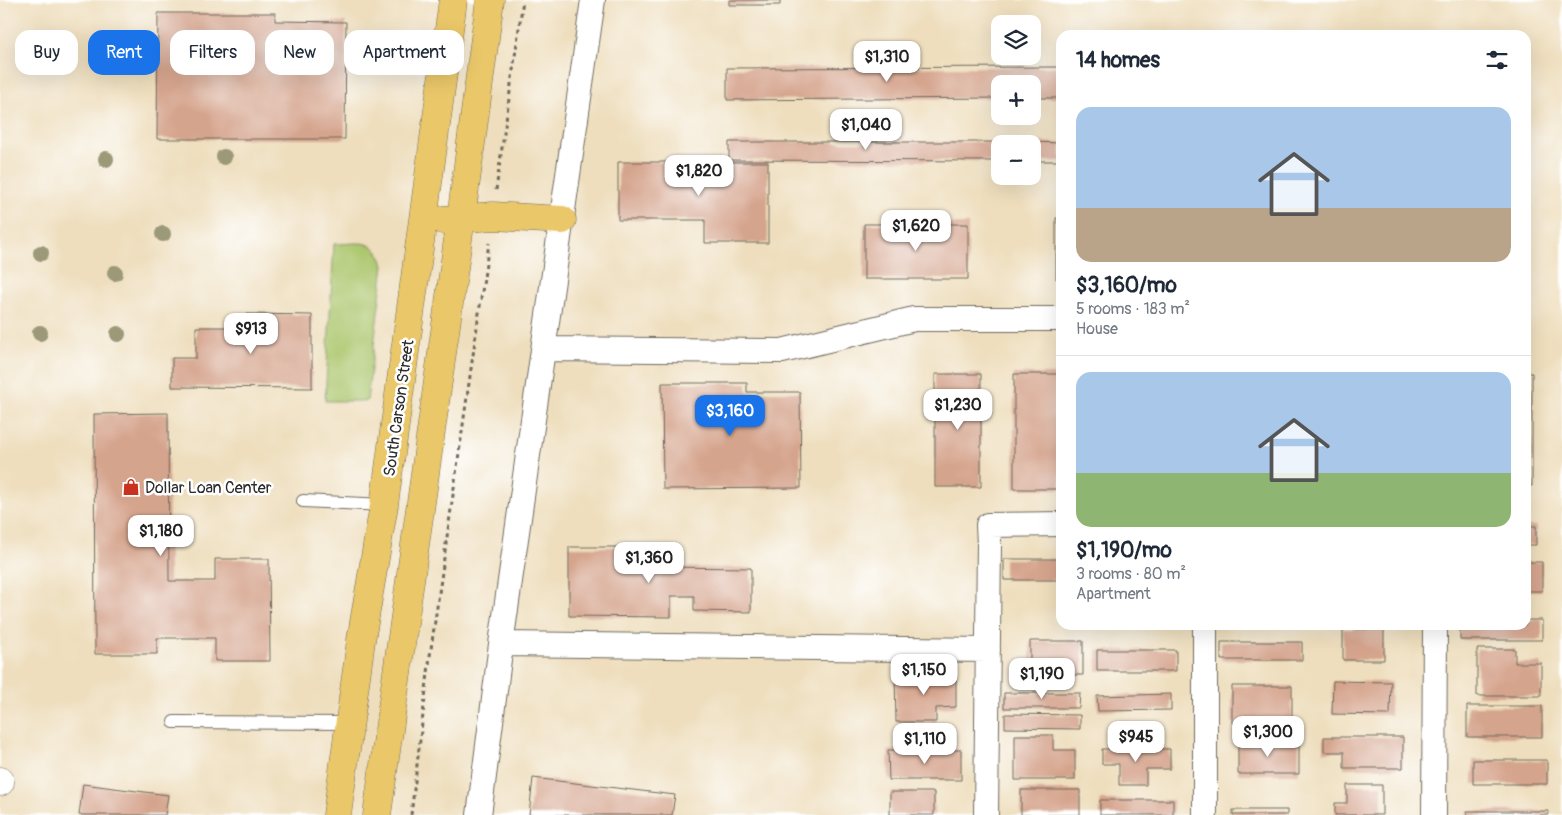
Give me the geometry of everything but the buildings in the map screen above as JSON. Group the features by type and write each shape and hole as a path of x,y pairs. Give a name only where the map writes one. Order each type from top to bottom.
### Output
{"main road":[{"name":"South Carson Street","path":"337,815 361,640 384,505 453,0"},
{"path":"377,815 490,0"},
{"path":"423,222 507,216 562,220"}],"street":[{"path":"479,815 501,644 593,0"},
{"path":"544,349 782,351 914,319 1056,319"},
{"path":"986,815 988,525 1056,524"},
{"path":"1205,630 1205,815"},
{"path":"1434,815 1435,630"},
{"path":"501,644 988,650"}],"lane":[{"path":"303,501 384,505"},
{"path":"174,722 350,723"}],"path":[{"path":"500,164 523,0"},
{"path":"411,815 430,656 487,260"}],"green space":[{"path":"358,243 371,246 376,249 384,265 367,401 325,401 334,244"}],"place":[{"name":"Dollar Loan Center","path":"131,487"}]}
